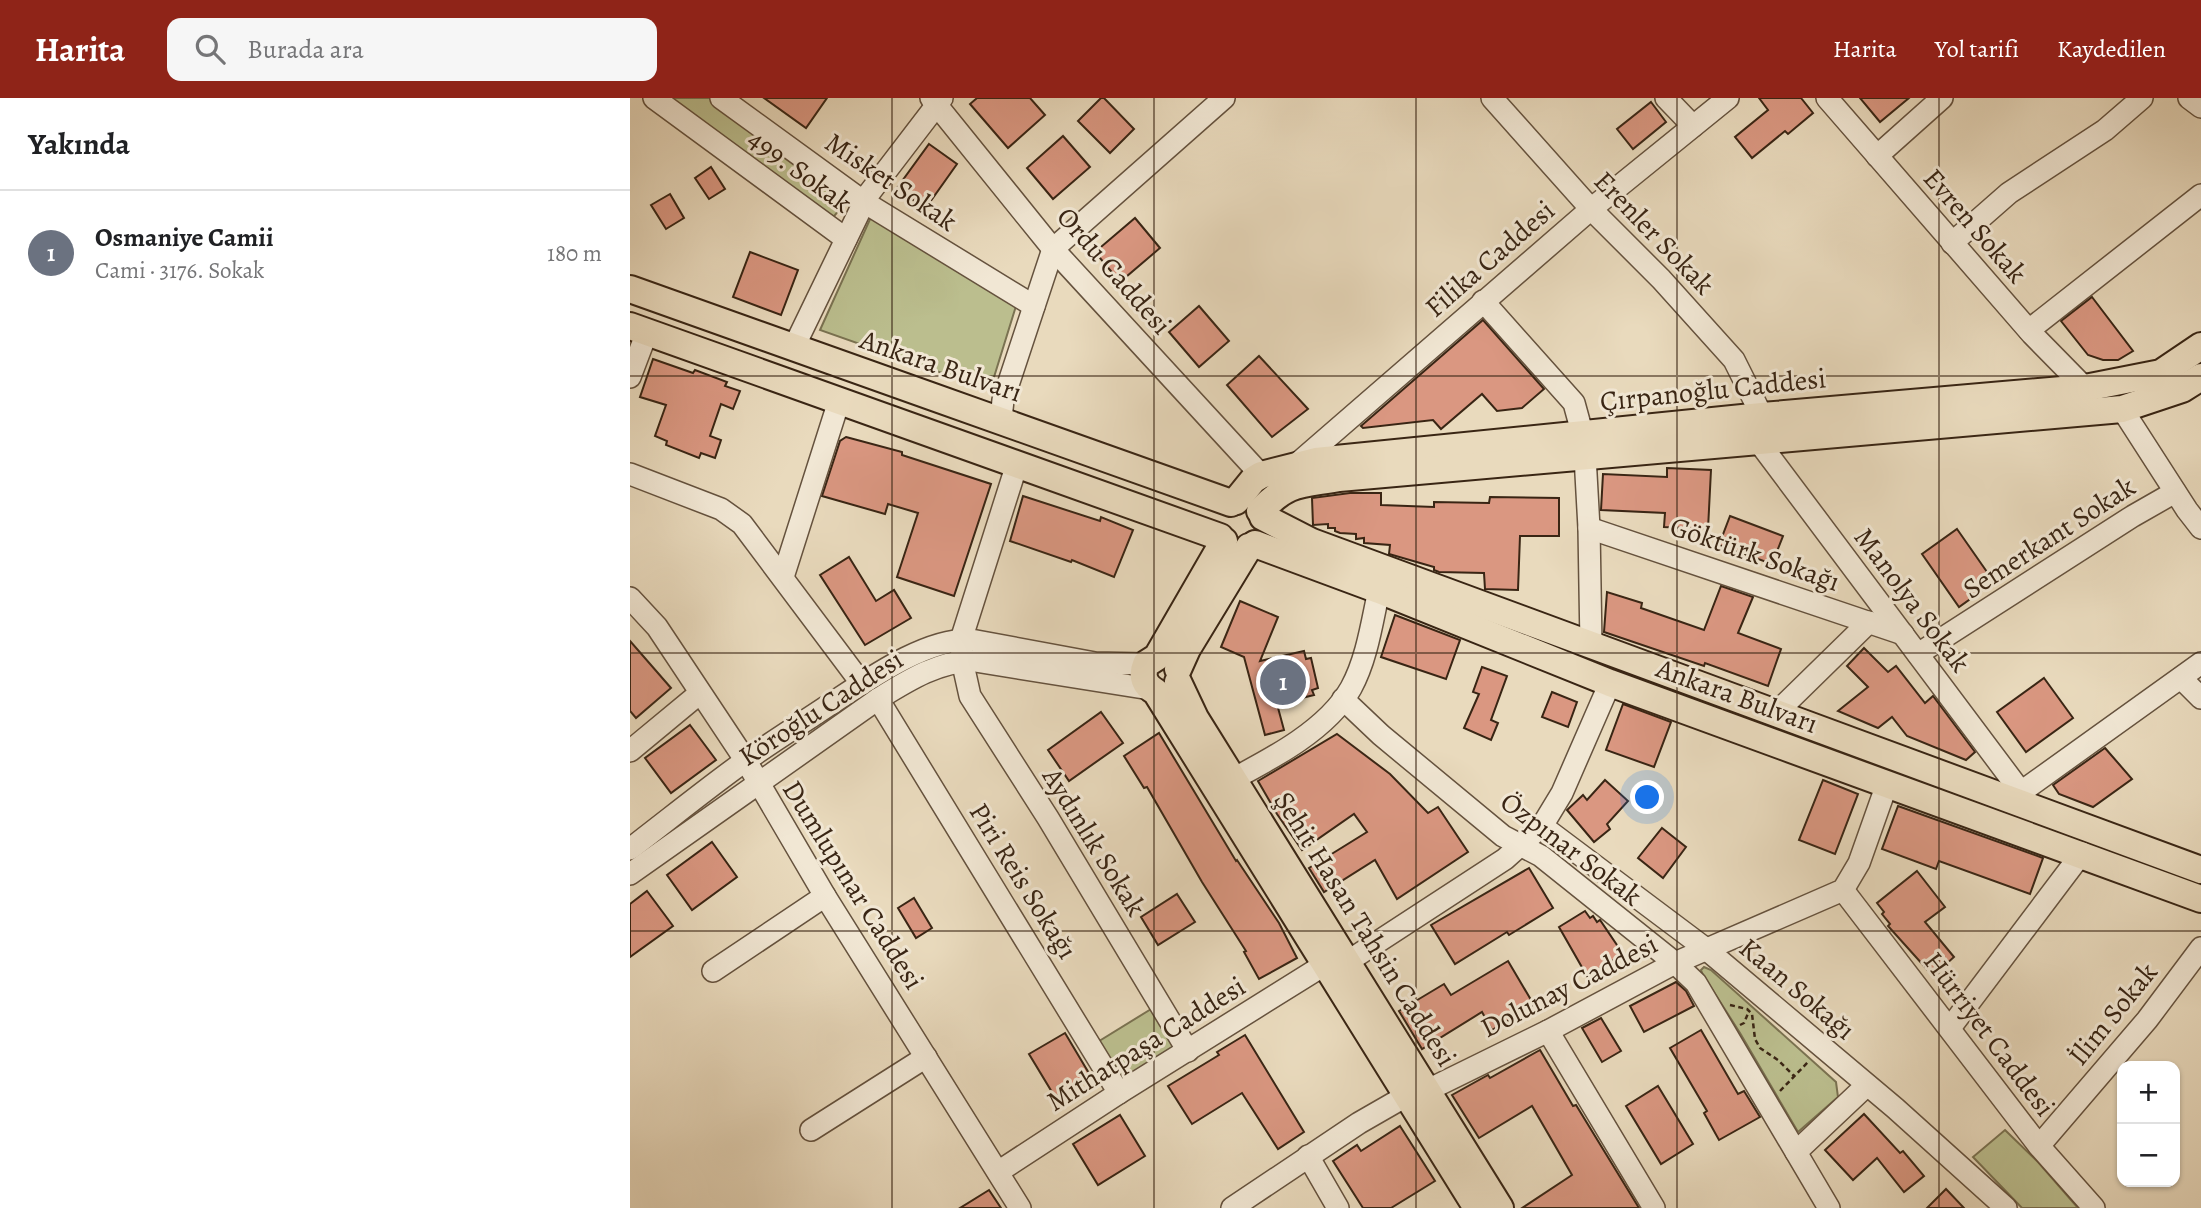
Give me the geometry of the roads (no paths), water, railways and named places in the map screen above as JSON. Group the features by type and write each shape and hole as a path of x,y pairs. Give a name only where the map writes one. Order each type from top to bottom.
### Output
{"main road":[{"name":"Ankara Bulvarı","path":"630,289 793,349 1000,419 1248,508 1312,542 1776,713 2015,796 2201,870"},
{"name":"Ankara Bulvarı","path":"638,329 1379,590 1610,683 2082,853 2201,899"},
{"name":"Çırpanoğlu Caddesi","path":"1248,508 1296,485 1584,446 1760,428 2085,388 2161,373 2201,346"},
{"name":"Çırpanoğlu Caddesi","path":"1760,428 2122,409 2182,389 2201,377"},
{"name":"Çırpanoğlu Caddesi","path":"1261,475 1338,459 1584,446"},
{"path":"1161,676 1187,649 1237,542 1263,532 1248,508 1253,480 1261,475"},
{"path":"1237,542 1217,520 1222,510 1248,508"},
{"name":"Şehit Hasan Tahsin Caddesi","path":"1161,676 1195,718 1233,779 1336,964"},
{"name":"Şehit Hasan Tahsin Caddesi","path":"1161,676 1417,1093 1500,1208"},
{"name":"Şehit Hasan Tahsin Caddesi","path":"1417,1093 1477,1208"}],"street":[{"name":"499. Sokak","path":"654,98 846,239"},
{"name":"Misket Sokak","path":"721,98 864,202 1034,306"},
{"path":"1000,419 1003,400 1053,249 1224,98"},
{"name":"Erenler Sokak","path":"1492,98 1591,209 1661,279 1734,360 1760,428"},
{"path":"1665,98 1693,126"},
{"name":"Filika Caddesi","path":"1294,466 1322,445 1591,209 1728,98"},
{"name":"Evren Sokak","path":"1827,98 2029,330 2085,388"},
{"path":"1877,156 1942,98"},
{"path":"1952,243 2009,193 2105,130 2142,98"},
{"path":"2189,98 2201,107"},
{"path":"793,349 864,202 937,100"},
{"name":"Ordu Caddesi","path":"937,100 1053,249 1261,475"},
{"path":"2029,330 2201,195"},
{"path":"1483,301 1574,403 1584,446 1589,528 1591,645"},
{"path":"630,377 638,329"},
{"path":"783,577 839,401"},
{"path":"2122,409 2201,528"},
{"name":"Manolya Sokak","path":"1760,428 2015,796"},
{"path":"962,650 1017,464"},
{"path":"630,474 721,509 742,524 862,684"},
{"name":"Semerkant Sokak","path":"1918,654 2175,492"},
{"name":"Göktürk Sokağı","path":"1589,528 1903,634"},
{"path":"1233,779 1298,741 1343,699 1359,668 1379,590"},
{"name":"Dumlupınar Caddesi","path":"630,598 657,627 746,761 825,896 1020,1208"},
{"path":"1776,713 1869,622"},
{"name":"Köroğlu Caddesi","path":"630,874 878,699 962,650 987,642 1161,676"},
{"name":"Köroğlu Caddesi","path":"630,849 746,761 862,684 922,652 962,650"},
{"name":"Aydınlık Sokak","path":"962,650 970,696 1048,818 1188,1051"},
{"path":"2015,796 2201,663"},
{"path":"2181,678 2201,698"},
{"name":"Mithatpaşa Caddesi","path":"998,1172 1119,1093 1336,964 1522,846 1542,826 1562,793 1610,683"},
{"path":"630,751 700,693"},
{"name":"Piri Reis Sokağı","path":"878,699 1119,1093"},
{"name":"Özpınar Sokak","path":"1343,699 1381,735 1503,836 1541,856 1675,962 1696,984 1829,1208"},
{"path":"1843,890 1859,863 1887,784"},
{"name":"Kaan Sokağı","path":"1542,826 1706,948 2006,1208"},
{"path":"1950,1028 2082,853"},
{"name":"Dolunay Caddesi","path":"1232,1208 1359,1123 1548,1031 1675,962 1843,890"},
{"name":"Hürriyet Caddesi","path":"1843,890 2039,1146 2094,1208"},
{"path":"713,971 825,896"},
{"name":"İlim Sokak","path":"2039,1146 2147,1020 2201,948"},
{"path":"1548,1031 1654,1208"},
{"path":"811,1130 926,1057"},
{"path":"1796,1152 1867,1085"},
{"path":"1308,1156 1338,1208"}],"place":[{"name":"Osmaniye Camii","path":"1283,682"}]}
